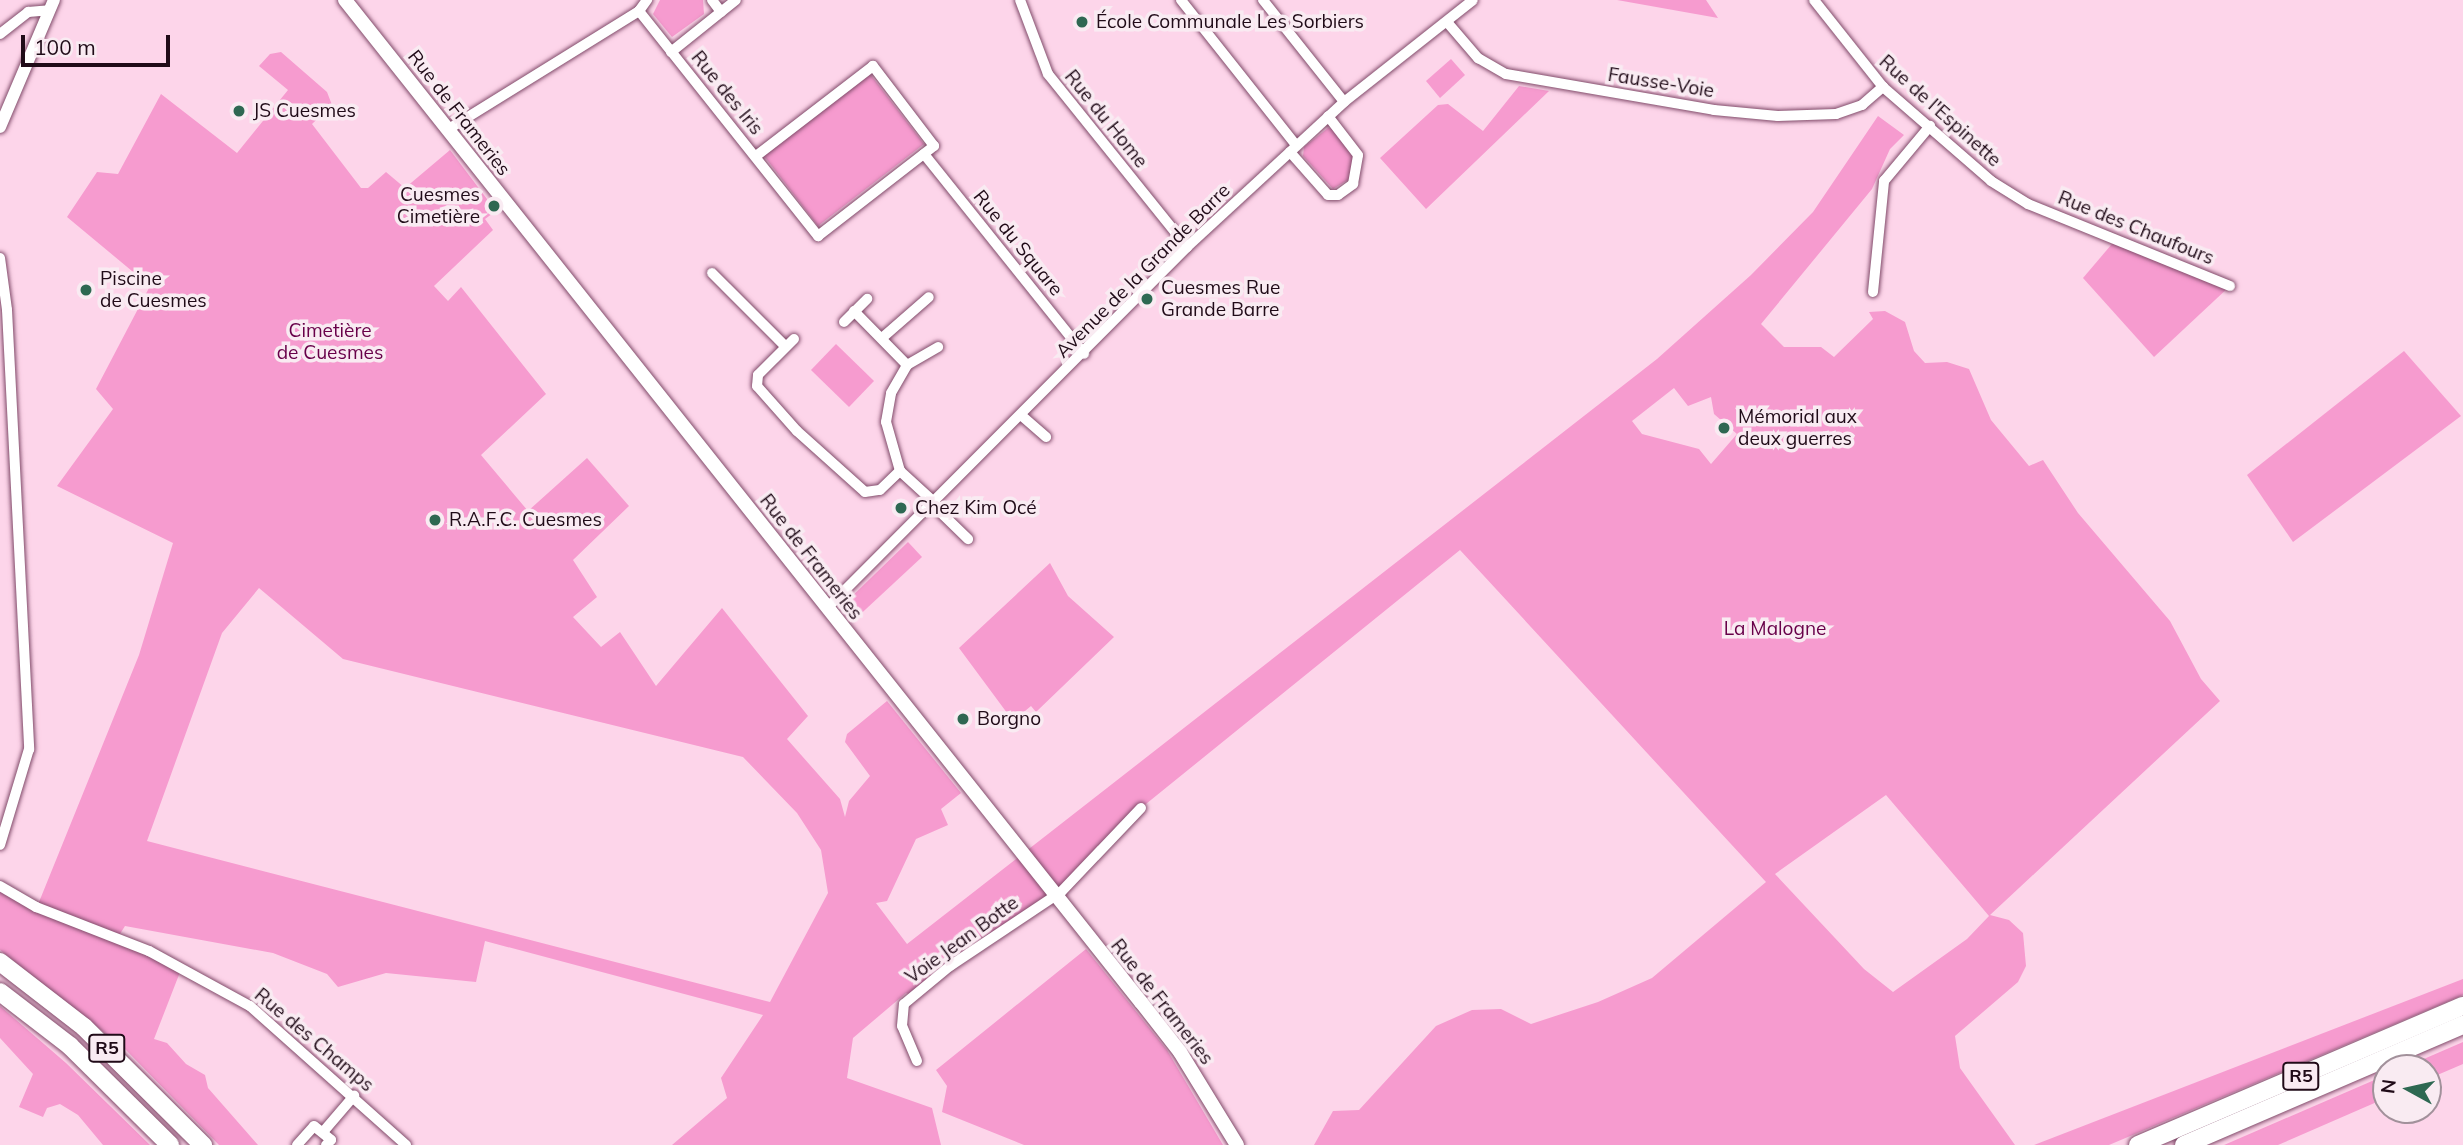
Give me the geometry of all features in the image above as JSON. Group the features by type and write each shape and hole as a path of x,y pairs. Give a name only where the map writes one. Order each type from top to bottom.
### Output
{"highway":[{"name":"R5","path":"0,962 84,1027 203,1145"},
{"name":"R5","path":"0,992 71,1046 170,1145"},
{"name":"R5","path":"2138,1145 2463,1006"},
{"name":"R5","path":"2184,1145 2463,1025"}],"main road":[{"name":"Rue de Frameries","path":"345,0 1180,1052 1237,1145"}],"street":[{"path":"447,130 639,11 647,0"},
{"path":"712,0 721,12"},
{"path":"671,51 736,0"},
{"name":"Rue du Home","path":"1020,0 1048,74 1187,247"},
{"path":"1181,0 1328,195 1338,195 1353,184 1358,155 1328,116"},
{"path":"1264,0 1343,103"},
{"name":"Avenue de la Grande Barre","path":"827,608 1084,354 1187,247 1343,103 1473,0"},
{"name":"Rue de l'Espinette","path":"1814,0 1883,87 1991,181 2028,204"},
{"path":"0,34 29,12 51,5"},
{"path":"0,127 51,5"},
{"name":"Rue des Iris","path":"639,11 818,236 924,153"},
{"name":"Fausse-Voie","path":"1447,22 1478,58 1506,74 1714,110 1778,116 1836,114 1862,104 1883,87"},
{"path":"756,156 873,66 934,146 924,153"},
{"path":"1873,292 1884,181 1930,126"},
{"name":"Rue du Square","path":"924,153 1084,354"},
{"name":"Rue des Chaufours","path":"2028,204 2230,286"},
{"path":"0,258 6,287 29,749 0,845"},
{"path":"712,273 785,346"},
{"path":"882,338 929,297"},
{"path":"844,321 867,299"},
{"path":"854,311 907,365"},
{"path":"793,338 756,380 797,431 865,492 880,490 900,471"},
{"path":"937,347 907,365 891,393 886,422 900,471 968,539"},
{"path":"0,414 13,422"},
{"path":"1022,416 1046,437"},
{"name":"Voie Jean Botte","path":"917,1061 902,1026 904,1004 950,966 1055,895 1141,808"},
{"name":"Rue des Champs","path":"0,886 36,907 149,951 250,1006 406,1145"},
{"path":"323,1132 354,1096"},
{"path":"297,1145 314,1126 331,1140 326,1145"}],"green space":[{"path":"660,0 703,0 704,14 672,37 653,14"},
{"path":"1617,0 1706,0 1718,18"},
{"path":"281,52 327,92 332,105 312,124 361,188 368,188 386,172 405,188 450,150 496,211 485,219 493,230 434,286 448,301 461,287 546,394 481,455 528,511 587,458 629,506 573,560 597,597 573,617 601,647 620,632 656,686 722,608 808,716 787,739 840,799 845,817 849,801 870,776 845,742 847,734 887,701 961,793 941,809 948,825 916,839 887,901 876,903 907,944 1657,359 1751,275 1813,212 1878,116 1904,135 1890,149 1872,189 1761,324 1784,347 1821,347 1834,357 1873,319 1869,312 1885,311 1905,322 1914,351 1925,363 1947,362 1969,369 1991,420 2029,466 2043,460 2078,513 2170,621 2201,679 2220,701 1990,915 2009,920 2023,933 2026,966 2018,982 1955,1036 1960,1068 2015,1145 1314,1145 1333,1111 1359,1110 1436,1026 1472,1010 1501,1009 1531,1024 1598,1002 1652,978 1766,882 1460,550 1141,808 1053,894 914,996 906,993 853,1038 847,1078 932,1108 941,1145 672,1145 727,1098 721,1078 763,1015 485,941 476,982 386,973 338,987 327,974 273,953 125,926 118,937 182,967 154,1039 167,1043 186,1064 205,1075 208,1088 258,1145 219,1145 125,1049 0,950 0,886 37,907 139,655 173,543 57,486 113,409 96,389 150,286 67,217 97,172 118,174 161,94 237,153 288,90 259,66 270,54","holes":["1674,388 1688,406 1711,397 1714,414 1737,434 1711,464 1699,449 1642,434 1632,421","259,588 343,659 743,757 797,813 821,850 828,893 770,1002 147,841 222,633","1886,795 1989,916 1967,939 1893,992 1864,969 1775,874"]},
{"path":"1451,59 1465,75 1440,98 1426,81"},
{"path":"870,74 924,144 818,226 764,156"},
{"path":"1519,86 1549,91 1426,209 1380,158 1438,105 1448,104 1483,131"},
{"path":"1328,128 1334,129 1353,154 1351,178 1333,189 1303,156 1304,147"},
{"path":"2117,238 2230,286 2154,357 2083,278"},
{"path":"836,344 874,381 849,407 811,370"},
{"path":"2404,351 2461,416 2293,542 2247,475"},
{"path":"908,542 922,557 852,622 843,613 844,604"},
{"path":"1050,563 1068,596 1114,637 1036,712 1031,706 1013,721 959,648"},
{"path":"1086,949 1167,1050 1223,1145 1024,1145 942,1112 947,1086 936,1070"},
{"path":"2463,979 2463,995 2109,1145 2034,1145"},
{"path":"0,1006 66,1063 150,1145 103,1145 78,1115 60,1104 47,1108 43,1117 19,1107 33,1074 0,1038"},
{"path":"2463,1042 2463,1064 2442,1073 2442,1054 2435,1054"},
{"path":"2372,1081 2372,1104 2278,1145 2224,1145"}],"place":[{"name":"École Communale Les Sorbiers","path":"1082,22"},
{"name":"JS Cuesmes","path":"239,111"},
{"name":"Cuesmes Cimetière","path":"494,206"},
{"name":"Piscine de Cuesmes","path":"86,290"},
{"name":"Cuesmes Rue Grande Barre","path":"1147,299"},
{"name":"Mémorial aux deux guerres","path":"1724,428"},
{"name":"Chez Kim Océ","path":"901,508"},
{"name":"R.A.F.C. Cuesmes","path":"435,520"},
{"name":"Borgno","path":"963,719"}],"park label":[{"name":"Cimetière de Cuesmes","path":"330,342"},
{"name":"La Malogne","path":"1775,629"}]}
